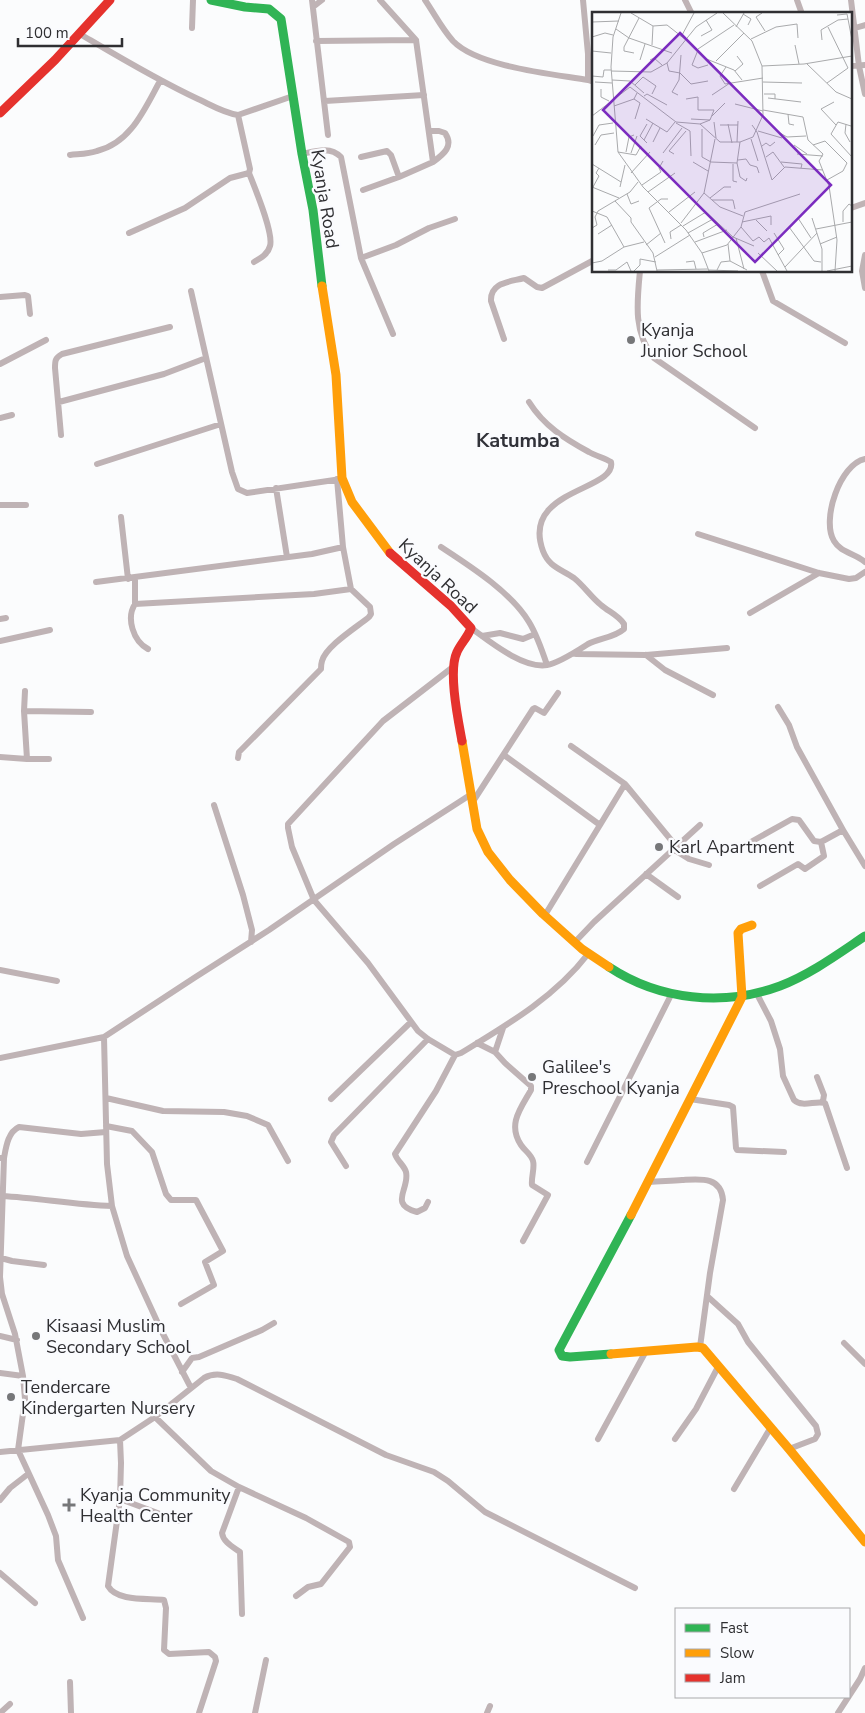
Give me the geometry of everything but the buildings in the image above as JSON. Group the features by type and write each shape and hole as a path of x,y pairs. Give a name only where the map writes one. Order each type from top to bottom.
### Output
{"street":[{"path":"0,113 80,34 110,0"},
{"path":"192,28 193,0"},
{"name":"Kyanja Road","path":"211,0 245,7 270,9 281,19 302,154 313,210 321,281 336,375 340,479 352,502 384,547 397,561 451,606 471,628 457,652 453,667 471,799 478,832 487,851 518,888 588,954 621,975 671,995 714,1000 757,994 800,976 840,954 865,936"},
{"path":"322,0 313,4 328,135"},
{"path":"380,0 416,40 433,162"},
{"path":"425,0 447,34 462,49 484,59 527,70 591,81 583,0"},
{"path":"686,0 691,12"},
{"path":"797,0 801,12"},
{"path":"851,0 858,66 865,94"},
{"path":"855,28 865,25"},
{"path":"80,34 160,81 220,110 238,115 293,96"},
{"path":"316,41 416,40"},
{"path":"70,155 97,151 120,140 140,118 160,81"},
{"path":"325,101 424,95"},
{"path":"238,115 250,169 249,172 259,197 271,241 268,252 254,262"},
{"path":"363,190 399,178 433,162 443,155 448,148 449,142 445,133 430,131"},
{"path":"302,154 326,150 337,153 341,158 361,258 393,334"},
{"path":"361,157 387,150 391,155 399,178"},
{"path":"129,233 185,208 230,178 249,172"},
{"path":"852,208 865,203"},
{"path":"361,258 396,245 429,228 455,219"},
{"path":"865,255 862,271 865,288"},
{"path":"504,340 491,301 491,294 494,289 504,283 524,278 537,287 542,288 592,261"},
{"path":"640,272 637,306 638,322 647,349 654,358 755,428"},
{"path":"762,272 772,301 845,343"},
{"path":"191,291 232,472 238,489 247,493 340,479 342,547 351,589 370,607 371,614 337,642 322,661 321,669 239,752 238,758"},
{"path":"0,297 28,296 30,314"},
{"path":"61,435 55,368 57,357 62,354 170,327"},
{"path":"0,364 46,340"},
{"path":"59,402 164,374 206,358"},
{"path":"471,628 495,646 517,658 534,664 547,665 574,654 589,644 620,633 624,629 624,624 616,615 600,605 582,585 552,566 547,560 539,537 541,522 546,511 603,477 612,467 611,462 587,451 546,425 528,402"},
{"path":"0,418 12,415"},
{"path":"97,464 221,424"},
{"path":"865,459 857,461 851,466 840,482 830,521 830,532 838,546 865,562"},
{"path":"276,488 287,557"},
{"path":"0,505 26,505"},
{"path":"121,517 135,604 130,615 132,625 140,643 148,649"},
{"path":"698,534 819,573 849,579 856,578 865,572"},
{"path":"96,582 287,557 342,547"},
{"path":"441,547 473,568 518,607 535,634 547,665"},
{"path":"750,613 819,573"},
{"path":"135,604 314,594 351,589"},
{"path":"0,641 50,630"},
{"path":"482,636 500,633 523,639 535,634"},
{"path":"574,654 646,655 727,648"},
{"path":"646,655 665,670 714,695"},
{"path":"453,667 383,722 288,824 288,828 292,847 314,900 368,963 411,1022 428,1039 455,1055"},
{"path":"25,691 24,711 27,759"},
{"path":"0,1058 104,1038 314,900 394,844 471,799 504,755 533,709 535,708 544,713 558,693"},
{"path":"778,707 789,725 797,747 865,866"},
{"path":"24,711 91,712"},
{"path":"571,746 625,784 675,848 689,859 709,865"},
{"path":"504,755 600,824"},
{"path":"0,756 27,759 49,758"},
{"path":"545,915 625,784"},
{"path":"214,805 243,896 252,930 251,942"},
{"path":"749,843 792,819 799,820 814,841 821,842 843,830"},
{"path":"574,942 700,825"},
{"path":"760,886 798,864 805,869 823,858 821,842"},
{"path":"646,874 678,897"},
{"path":"752,925 741,928 738,933 742,997 649,1182 559,1350 562,1356 570,1357 700,1347 705,1350 790,1449 865,1542"},
{"path":"428,1202 425,1208 417,1212 404,1206 401,1199 406,1170 396,1159 395,1154 436,1091 455,1055 503,1028 567,980 588,954"},
{"path":"0,970 57,981"},
{"path":"757,994 771,1021 780,1048 783,1076 794,1100 802,1104 823,1102 827,1105 847,1168"},
{"path":"587,1162 671,995"},
{"path":"331,1099 411,1022"},
{"path":"495,1052 503,1028"},
{"path":"104,1038 108,1176 112,1206 127,1256 190,1388"},
{"path":"346,1166 331,1142 334,1135 428,1039"},
{"path":"477,1043 495,1052 505,1064 531,1086 531,1090 516,1115 515,1124 520,1143 532,1159 532,1185 548,1195 523,1241"},
{"path":"817,1076 824,1095 823,1102"},
{"path":"106,1098 163,1111 224,1112 247,1116 268,1125 288,1161"},
{"path":"690,1099 733,1107 737,1150 784,1152"},
{"path":"83,1618 58,1560 56,1536 51,1522 18,1450 25,1399 23,1376 16,1340 1,1294 2,1158 12,1132 18,1127 81,1134 106,1129 132,1131 152,1152 166,1194 171,1200 196,1200 223,1251 205,1262 214,1285 181,1304"},
{"path":"649,1182 704,1179 713,1182 720,1188 723,1200 700,1347"},
{"path":"2,1196 43,1199 70,1204 112,1206"},
{"path":"1,1258 44,1265"},
{"path":"707,1296 738,1324 748,1342 816,1426 818,1434 815,1439 790,1449"},
{"path":"182,1372 192,1358 199,1357 274,1323"},
{"path":"0,1336 16,1340"},
{"path":"844,1342 865,1364"},
{"path":"598,1439 646,1351"},
{"path":"675,1439 696,1410 718,1366"},
{"path":"0,1372 23,1376"},
{"path":"0,1452 120,1440 155,1417 190,1388 210,1375 226,1375 386,1455 434,1472 448,1480 485,1512 635,1588"},
{"path":"155,1417 202,1464 239,1487 306,1518 349,1542 350,1546 324,1581 321,1584 308,1586 296,1596"},
{"path":"734,1490 771,1427"},
{"path":"120,1440 120,1499 108,1586 114,1592 129,1597 143,1600 164,1600 166,1608 165,1652 169,1654 212,1653 216,1661 199,1713"},
{"path":"0,1500 10,1488 28,1474"},
{"path":"239,1487 222,1533 226,1542 240,1552 242,1614"},
{"path":"120,1499 179,1521"},
{"path":"0,1573 35,1603"},
{"path":"254,1713 266,1660"},
{"path":"850,1695 865,1668"},
{"path":"70,1682 71,1713"},
{"path":"838,1713 848,1698"},
{"path":"0,1713 10,1704"},
{"path":"487,1713 490,1706"}],"traffic: fast":[{"path":"211,0 245,7 269,9 281,19 302,154 313,210 322,286"},
{"path":"609,967 649,987 670,993 692,997 736,997 758,993 803,976 865,936"},
{"path":"611,1354 570,1357 562,1356 559,1350 631,1215"}],"traffic: slow":[{"path":"322,286 336,375 342,478 352,502 390,553"},
{"path":"462,741 477,829 488,852 510,880 543,914 582,949 609,967"},
{"path":"631,1215 742,997 738,933 741,929 752,925"},
{"path":"611,1354 703,1348 865,1542"}],"traffic: jam":[{"path":"0,113 55,60 110,0"},
{"path":"390,553 451,606 471,628 457,652 453,671 462,741"}],"place":[{"name":"Kyanja Junior School","path":"631,340"},
{"name":"Karl Apartment","path":"659,847"},
{"name":"Galilee's Preschool Kyanja","path":"532,1077"},
{"name":"Kisaasi Muslim Secondary School","path":"36,1336"},
{"name":"Tendercare Kindergarten Nursery","path":"11,1397"},
{"name":"Kyanja Community Health Center","path":"69,1505"}],"district":[{"name":"Katumba","path":"518,440"}]}
